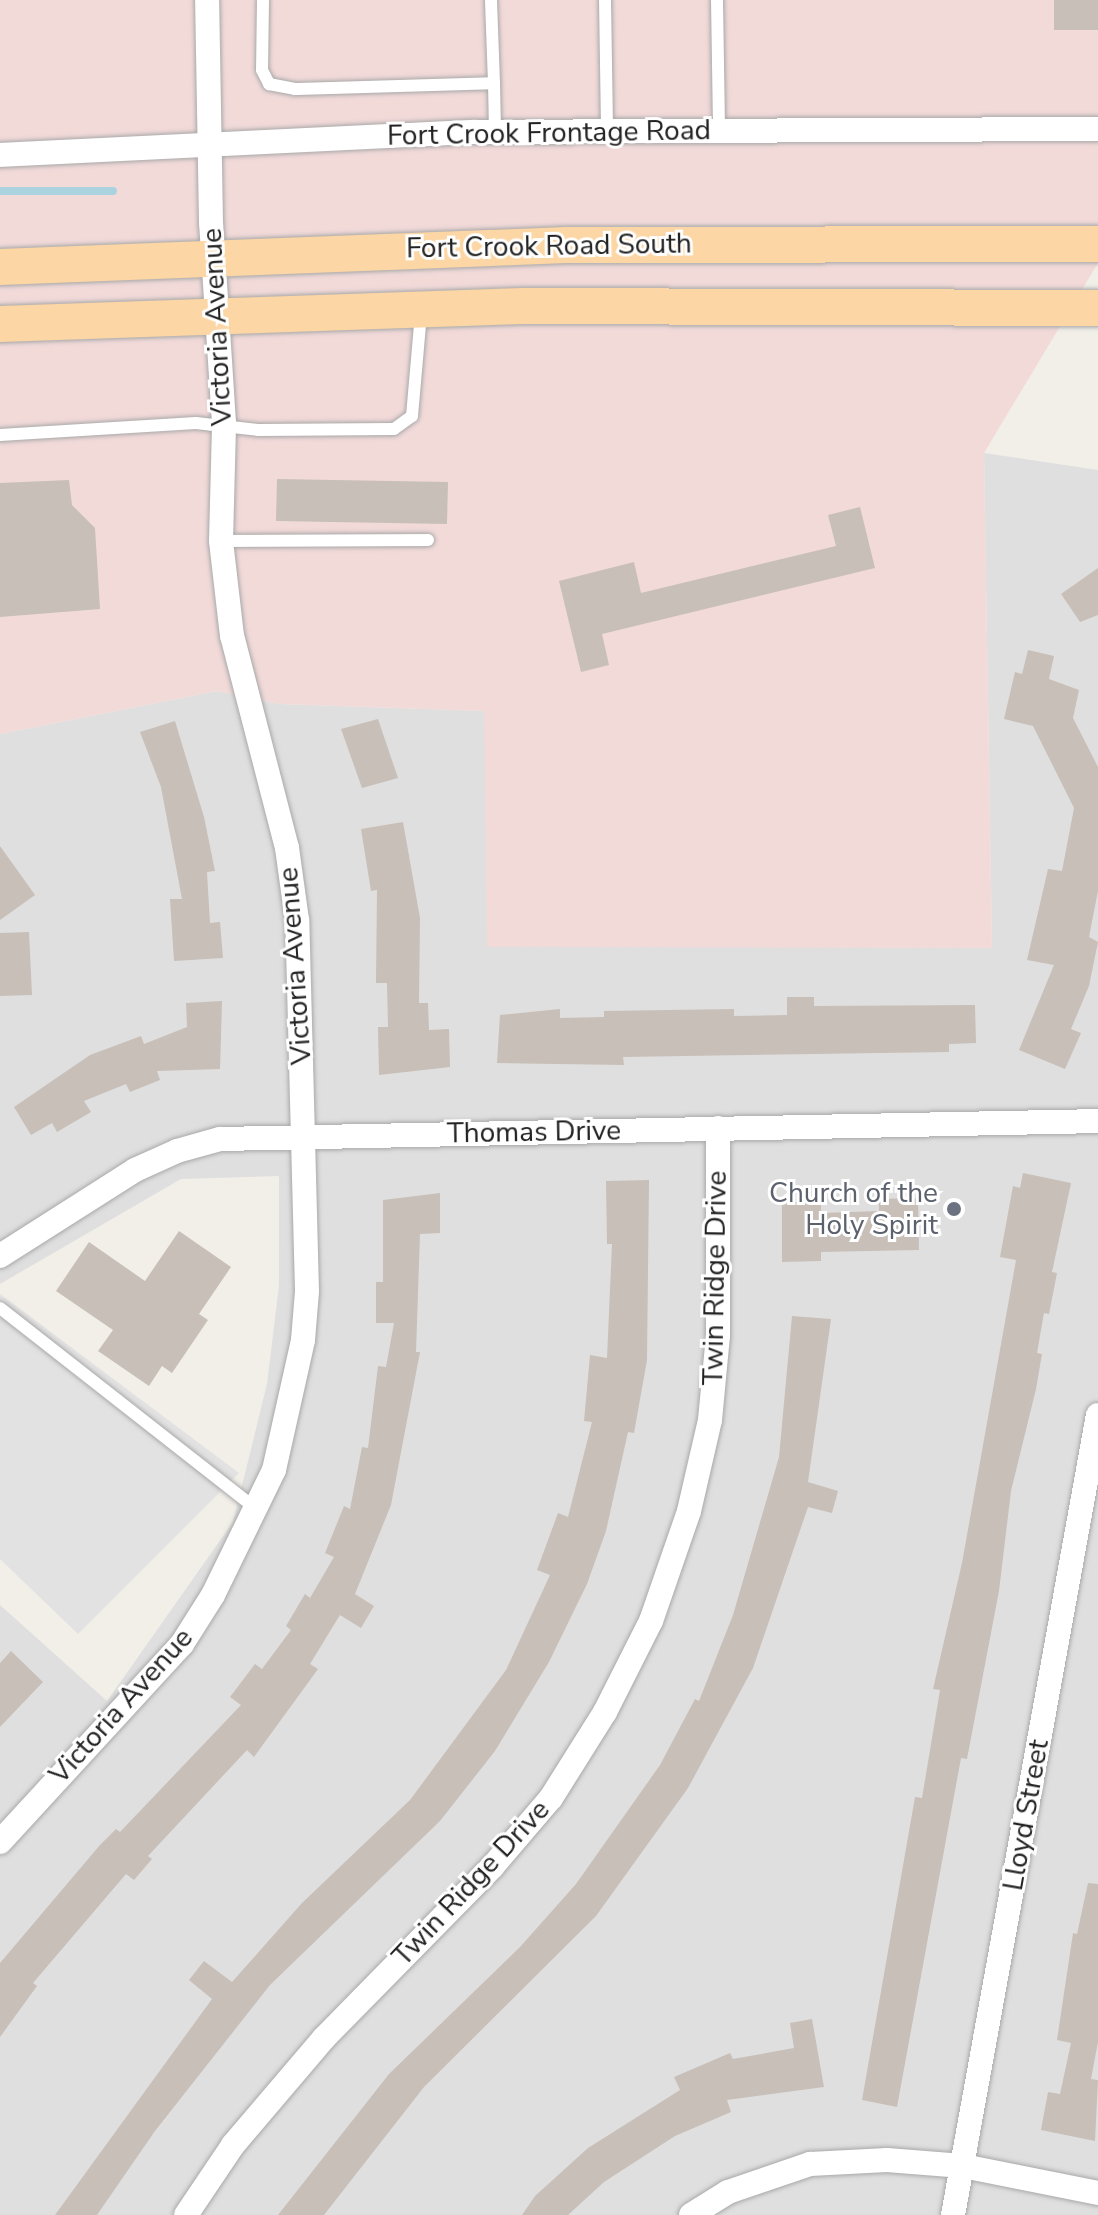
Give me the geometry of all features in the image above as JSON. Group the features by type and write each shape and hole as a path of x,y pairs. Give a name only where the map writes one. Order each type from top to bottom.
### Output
{"main road":[{"name":"Fort Crook Road South","path":"0,267 567,245 1098,244"},
{"path":"0,324 422,309 1098,308"}],"street":[{"name":"Victoria Avenue","path":"0,1842 182,1644 258,1510 287,1429 303,1340 303,1136 297,920 278,808 232,636 221,541 224,423 208,144 207,0"},
{"name":"Fort Crook Frontage Road","path":"0,155 495,132 1098,129"},
{"name":"Thomas Drive","path":"2,1249 135,1170 177,1151 220,1139 1098,1121"},
{"name":"Twin Ridge Drive","path":"186,2215 233,2145 324,2038 492,1867 551,1798 605,1712 651,1621 689,1511 710,1420 718,1336 718,1128"},
{"name":"Lloyd Street","path":"953,2215 1098,1415"},
{"path":"691,2215 728,2192 810,2164 887,2160 963,2166 1098,2193"}],"lane":[{"path":"263,0 262,70 269,84 295,89 494,83"},
{"path":"491,0 495,132"},
{"path":"605,0 607,130"},
{"path":"717,0 719,129"},
{"path":"0,435 224,423 258,430 394,429 412,416 422,309"},
{"path":"221,541 428,540"},
{"path":"0,1308 258,1510"}],"shaded area":[{"path":"0,0 1098,0 1098,263 984,453 992,948 487,947 484,711 280,704 217,691 0,734"},
{"path":"984,453 1098,470 1098,2215 0,2215 0,1605 107,1701 233,1522 267,1384 279,1285 279,1176 181,1179 0,1284 0,734 217,691 280,704 484,711 992,947"},
{"path":"0,1294 239,1473 78,1634 0,1559"}],"building":[{"path":"1054,0 1098,0 1098,30 1054,30"},
{"path":"277,479 448,482 447,524 276,521"},
{"path":"69,480 72,505 95,528 100,609 0,617 0,483"},
{"path":"860,507 875,568 602,634 609,665 581,672 559,581 634,562 641,593 836,546 828,515"},
{"path":"1098,568 1098,615 1080,622 1061,594"},
{"path":"1028,650 1054,656 1049,679 1079,690 1073,718 1098,767 1098,891 1089,937 1098,942 1089,986 1071,1029 1081,1033 1065,1069 1019,1050 1054,965 1027,960 1048,869 1062,871 1074,808 1033,726 1004,719 1015,672 1022,674"},
{"path":"378,719 398,778 362,788 341,729"},
{"path":"175,721 204,817 215,871 207,872 210,923 220,922 223,958 174,961 170,899 182,899 161,787 140,732"},
{"path":"403,822 420,918 419,1003 428,1003 429,1030 449,1029 450,1067 379,1075 378,1027 388,1027 387,983 376,983 377,890 371,891 361,829"},
{"path":"0,846 35,895 0,920"},
{"path":"29,932 32,995 0,996 0,933"},
{"path":"787,997 814,997 814,1006 975,1005 976,1043 949,1044 949,1052 623,1057 624,1065 497,1063 500,1015 560,1009 560,1018 604,1017 604,1011 734,1009 734,1016 787,1015"},
{"path":"222,1001 220,1069 157,1071 160,1080 130,1092 126,1084 84,1101 91,1112 57,1132 52,1123 31,1135 14,1107 90,1055 141,1036 144,1044 187,1027 186,1003"},
{"path":"1023,1173 1071,1183 1052,1272 1057,1273 1049,1314 1044,1313 1037,1353 1042,1354 1036,1389 1011,1491 999,1591 967,1759 961,1758 897,2107 862,2100 915,1797 922,1798 940,1690 933,1689 962,1563 1016,1260 1000,1257 1013,1186 1020,1188"},
{"path":"649,1180 647,1360 634,1433 628,1432 606,1531 587,1584 549,1662 495,1751 440,1821 270,1985 155,2131 97,2215 55,2215 212,1999 189,1980 204,1961 232,1982 302,1903 410,1800 506,1670 550,1575 537,1570 558,1513 568,1517 592,1422 584,1421 590,1355 607,1358 612,1244 607,1244 606,1181"},
{"path":"440,1193 440,1233 420,1234 416,1352 420,1352 391,1505 355,1594 374,1606 361,1628 340,1615 310,1664 318,1669 254,1757 247,1750 148,1856 152,1859 134,1880 126,1874 33,1983 37,1986 0,2037 0,1963 100,1845 116,1829 120,1832 241,1705 230,1697 255,1664 262,1669 291,1630 286,1626 305,1594 310,1598 334,1557 325,1553 344,1506 350,1509 362,1447 368,1448 378,1366 386,1367 394,1323 376,1323 376,1282 383,1282 383,1200"},
{"path":"918,1198 919,1250 821,1252 821,1261 782,1262 782,1202 821,1202 821,1213 879,1211 879,1199"},
{"path":"179,1231 231,1267 199,1314 208,1320 172,1373 162,1366 149,1386 98,1351 113,1330 56,1291 89,1242 145,1281"},
{"path":"792,1316 831,1319 808,1482 838,1491 832,1513 808,1507 753,1668 688,1788 596,1916 424,2087 324,2215 278,2215 389,2074 520,1947 576,1884 660,1765 695,1699 699,1701 733,1615 779,1457"},
{"path":"11,1651 43,1682 0,1727 0,1663"},
{"path":"1088,1883 1098,1884 1098,2042 1091,2079 1098,2080 1095,2141 1041,2130 1048,2092 1060,2094 1071,2043 1057,2040 1073,1933 1077,1934"},
{"path":"812,2019 824,2087 727,2100 731,2112 675,2136 604,2182 568,2215 522,2215 535,2196 588,2148 680,2090 674,2077 730,2053 733,2059 794,2048 790,2023"}],"waterway":[{"path":"0,191 113,191"}],"place":[{"name":"Church of the Holy Spirit","path":"954,1209"}]}
